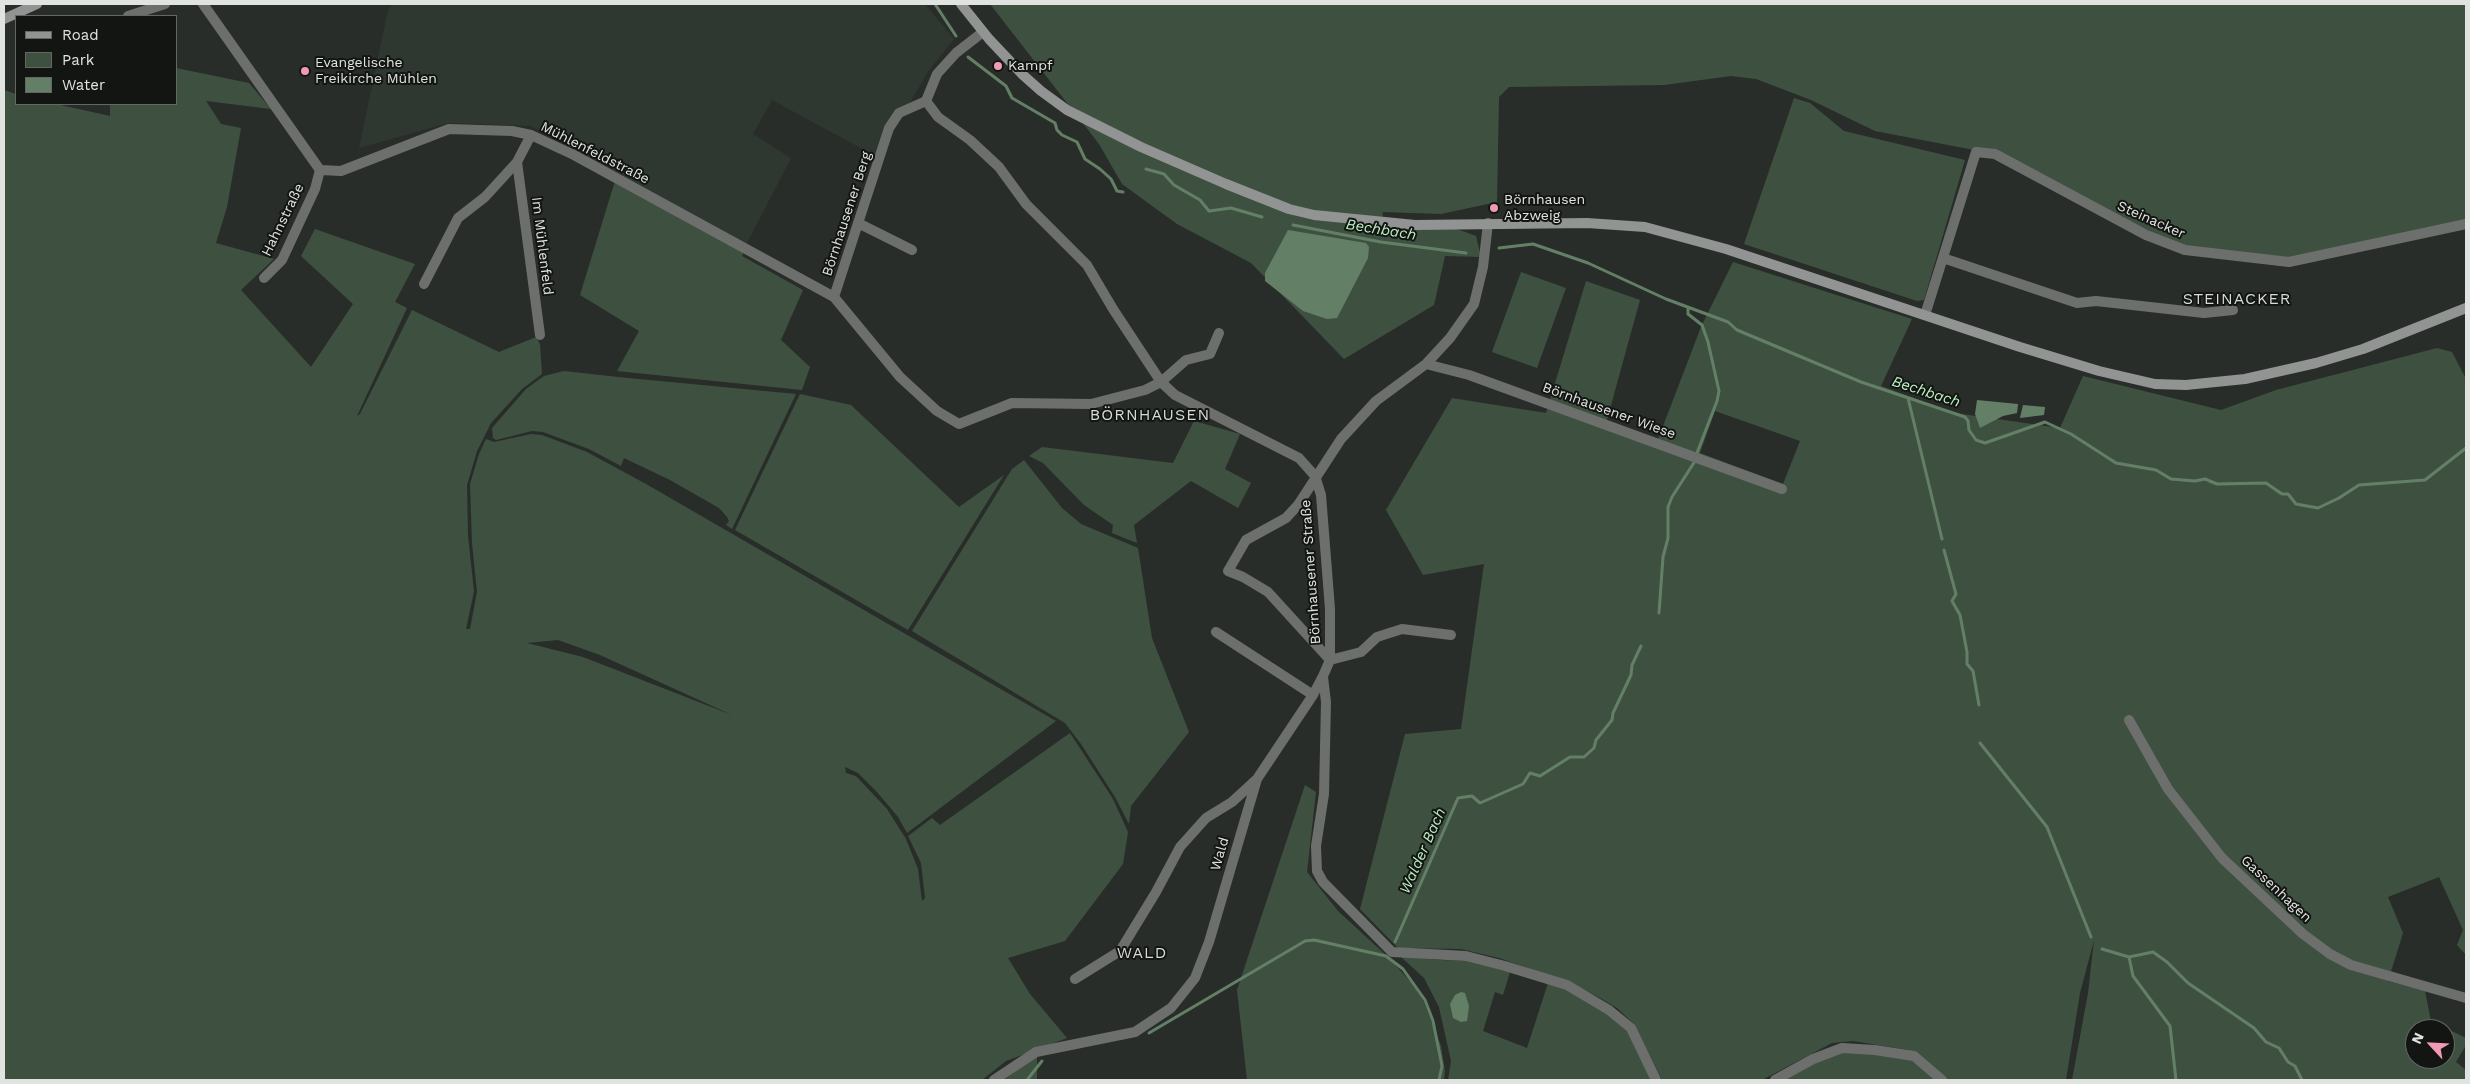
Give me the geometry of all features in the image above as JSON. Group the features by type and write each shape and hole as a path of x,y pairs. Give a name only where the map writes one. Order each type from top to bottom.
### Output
{"main road":[{"path":"4,19 37,4"},
{"path":"961,4 986,35 1041,91 1067,110 1141,147 1288,209 1314,215 1415,225 1587,223 1645,227 1726,249 2099,371 2156,384 2186,384 2245,379 2316,363 2363,350 2466,308"}],"street":[{"path":"131,15 165,4"},
{"path":"203,4 320,170"},
{"path":"926,101 938,74 956,54 986,35"},
{"name":"Börnhausener Berg","path":"926,101 899,113 889,128 834,297 900,377 937,411 959,424 1012,403 1092,404 1145,390 1161,382"},
{"name":"Börnhausener Straße","path":"926,101 938,117 970,140 1000,167 1026,204 1087,265 1121,322 1161,382 1175,394 1281,447 1299,458 1315,476 1321,496 1330,600 1330,660 1313,695 1257,779"},
{"name":"Mühlenfeldstraße","path":"320,170 341,171 449,130 512,131 531,135 574,155 834,297"},
{"path":"424,284 458,218 485,197 517,162 531,135"},
{"name":"Steinacker","path":"1925,315 1976,152 1995,154 2123,224 2185,250 2289,262 2466,224"},
{"name":"Im Mühlenfeld","path":"517,162 540,334"},
{"name":"Hahnstraße","path":"264,278 282,260 315,190 320,170"},
{"path":"1451,635 1402,629 1377,637 1361,652 1330,660 1268,592 1243,577 1228,571 1246,540 1286,518 1298,505 1341,438 1376,401 1426,364 1450,338 1474,304 1483,267 1488,223"},
{"path":"858,224 912,250"},
{"path":"1943,258 2078,303 2096,301 2204,313 2233,310"},
{"path":"1161,382 1186,360 1210,354 1219,333"},
{"name":"Börnhausener Wiese","path":"1426,364 1477,377 1782,489"},
{"path":"1216,632 1313,695"},
{"path":"1323,676 1326,702 1324,794 1316,846 1317,871 1323,882 1392,952 1466,956 1567,985 1609,1010 1631,1028 1656,1080"},
{"name":"Gassenhagen","path":"2128,720 2168,789 2222,858 2304,934 2330,954 2351,966 2466,998"},
{"name":"Wald","path":"1075,979 1120,951 1156,892 1180,847 1206,818 1232,802 1257,779"},
{"name":"Wald","path":"994,1080 1036,1052 1135,1032 1170,1008 1195,978 1209,942 1257,779"},
{"path":"1775,1080 1813,1059 1842,1048 1875,1050 1914,1056 1942,1080"}],"shaded area":[{"path":"393,4 925,4 954,39 927,73 879,158 772,100 753,134 791,158 746,245 531,126 448,123 359,148 388,10"}],"green space":[{"path":"990,4 2466,4 2466,223 2289,262 2185,250 1995,154 1875,131 1811,100 1756,79 1731,76 1664,85 1509,87 1499,97 1497,202 1441,214 1383,212 1381,228 1457,229 1476,236 1481,257 1445,256 1434,305 1344,359 1251,263 1177,224 1122,184 1099,144"},
{"path":"178,68 249,83 271,109 206,101 221,124 241,128 227,207 216,243 274,259 241,290 311,367 353,304 301,256 315,229 415,264 395,302 407,308 357,416 360,414 412,310 499,352 536,337 540,344 542,374 522,389 491,423 477,451 467,485 468,536 474,591 466,629 470,629 477,592 472,543 470,484 479,454 486,439 494,442 531,434 542,435 587,452 646,484 1056,721 907,833 898,817 877,792 858,773 845,767 846,773 856,776 887,809 906,839 918,869 922,901 925,898 921,863 908,836 932,818 940,825 1070,733 1113,799 1128,832 1123,864 1065,941 1008,958 1030,994 1067,1038 1006,1061 982,1080 4,1080 4,90 15,94 15,105 60,105 110,116 110,105 178,105","holes":["558,640 600,655 732,715 583,657 527,643"]},
{"path":"1794,98 1810,103 1844,131 1965,160 1924,300 1917,301 1744,244"},
{"path":"615,181 744,252 742,256 803,290 781,340 810,367 802,390 617,371 639,331 580,295"},
{"path":"1733,262 1912,319 1881,386 1955,413 2060,428 2083,376 2221,410 2276,390 2437,348 2452,352 2466,379 2466,955 2457,945 2463,930 2439,877 2388,897 2403,933 2388,981 2425,991 2431,1019 2405,1019 2405,1069 2455,1069 2455,1033 2466,1038 2466,1045 2456,1062 2466,1070 2466,1080 2072,1080 2088,993 2094,940 2080,993 2066,1080 1947,1080 1920,1056 1909,1050 1853,1041 1832,1043 1762,1080 1662,1080 1634,1024 1617,1008 1572,983 1499,958 1461,949 1398,948 1360,909 1405,734 1461,729 1484,564 1423,575 1386,510 1452,398 1546,413 1586,281 1640,300 1605,427 1655,447 1701,327","holes":["1715,411 1800,441 1783,484 1700,453"]},
{"path":"1521,272 1566,288 1537,368 1492,352"},
{"path":"564,371 796,394 732,529 726,525 729,521 719,508 670,480 624,458 621,466 589,449 543,432 532,431 496,440 493,438 492,428 526,389 544,376"},
{"path":"800,394 851,405 959,507 1004,475 908,630 735,530"},
{"path":"1194,421 1240,434 1225,469 1251,483 1238,508 1191,481 1134,525 1137,543 1112,533 1113,525 1084,505 1043,463 1029,456 1042,447 1173,463"},
{"path":"1024,460 1062,508 1081,524 1138,548 1152,638 1189,732 1131,806 1129,824 1115,797 1081,744 1065,723 912,631 1012,469"},
{"path":"1305,785 1316,792 1307,872 1338,911 1388,957 1420,992 1441,1046 1445,1071 1444,1080 1247,1080 1237,990"},
{"path":"1400,956 1466,961 1510,972 1503,995 1495,992 1483,1031 1527,1048 1548,983 1568,988 1608,1013 1628,1030 1653,1080 1448,1080 1451,1061 1439,1007 1424,978"},
{"path":"1844,1051 1874,1052 1913,1059 1938,1080 1780,1080 1816,1060"},
{"path":"1037,1056 1037,1080 1004,1080"}],"water":[{"path":"1288,230 1366,243 1369,247 1368,258 1337,318 1327,319 1303,311 1265,281 1265,273"},
{"path":"1977,400 2018,404 2017,413 2003,416 1980,428 1975,414"},
{"path":"2023,405 2045,407 2044,415 2020,418"},
{"path":"1461,992 1465,993 1469,1006 1467,1021 1461,1022 1453,1018 1450,1004 1455,995"}],"waterway":[{"name":"Bechbach","path":"935,4 956,36"},
{"name":"Bechbach","path":"968,57 1006,86 1012,98 1055,123 1057,130 1062,135 1077,142 1085,159 1111,179 1117,191 1123,192"},
{"name":"Bechbach","path":"1146,169 1164,174 1174,185 1200,200 1209,211 1231,208 1262,217"},
{"name":"Bechbach","path":"1293,225 1381,242 1466,253"},
{"name":"Bechbach","path":"1499,248 1533,244 1588,263 1666,299 1728,322 1737,330 1861,382 1965,417 1968,421 1969,430 1976,440 1985,443 2045,422 2071,434 2116,463 2156,470 2171,479 2195,481 2205,479 2217,484 2266,483 2282,494 2288,494 2296,504 2318,508 2339,498 2359,485 2425,480 2466,448"},
{"name":"Walder Bach","path":"1688,307 1688,314 1702,325 1708,342 1719,391 1697,453"},
{"path":"1908,398 1942,539"},
{"name":"Walder Bach","path":"1659,613 1663,557 1668,538 1668,507 1672,497 1695,461"},
{"path":"1944,550 1956,594 1952,601 1960,615 1967,652 1967,664 1973,671 1979,705"},
{"name":"Walder Bach","path":"1395,942 1458,798 1472,796 1480,803 1523,784 1530,773 1540,776 1570,757 1584,757 1594,748 1596,740 1612,720 1613,713 1631,675 1632,665 1641,646"},
{"path":"1980,743 2047,827 2091,937"},
{"name":"Walder Bach","path":"1149,1033 1305,941 1314,940 1386,956 1403,969 1425,1000 1433,1021 1442,1066 1439,1080"},
{"path":"2102,949 2129,957 2153,952 2167,962 2188,983 2254,1028 2266,1042 2279,1048 2288,1062 2295,1066 2302,1080"},
{"path":"2129,957 2133,976 2170,1026 2176,1080"},
{"name":"Walder Bach","path":"1027,1080 1042,1061"}],"place":[{"name":"Kampf","path":"998,66"},
{"name":"Evangelische Freikirche Mühlen","path":"305,71"},
{"name":"Börnhausen Abzweig","path":"1494,208"}],"district":[{"name":"STEINACKER","path":"2237,299"},
{"name":"BÖRNHAUSEN","path":"1150,415"},
{"name":"WALD","path":"1142,953"}]}
